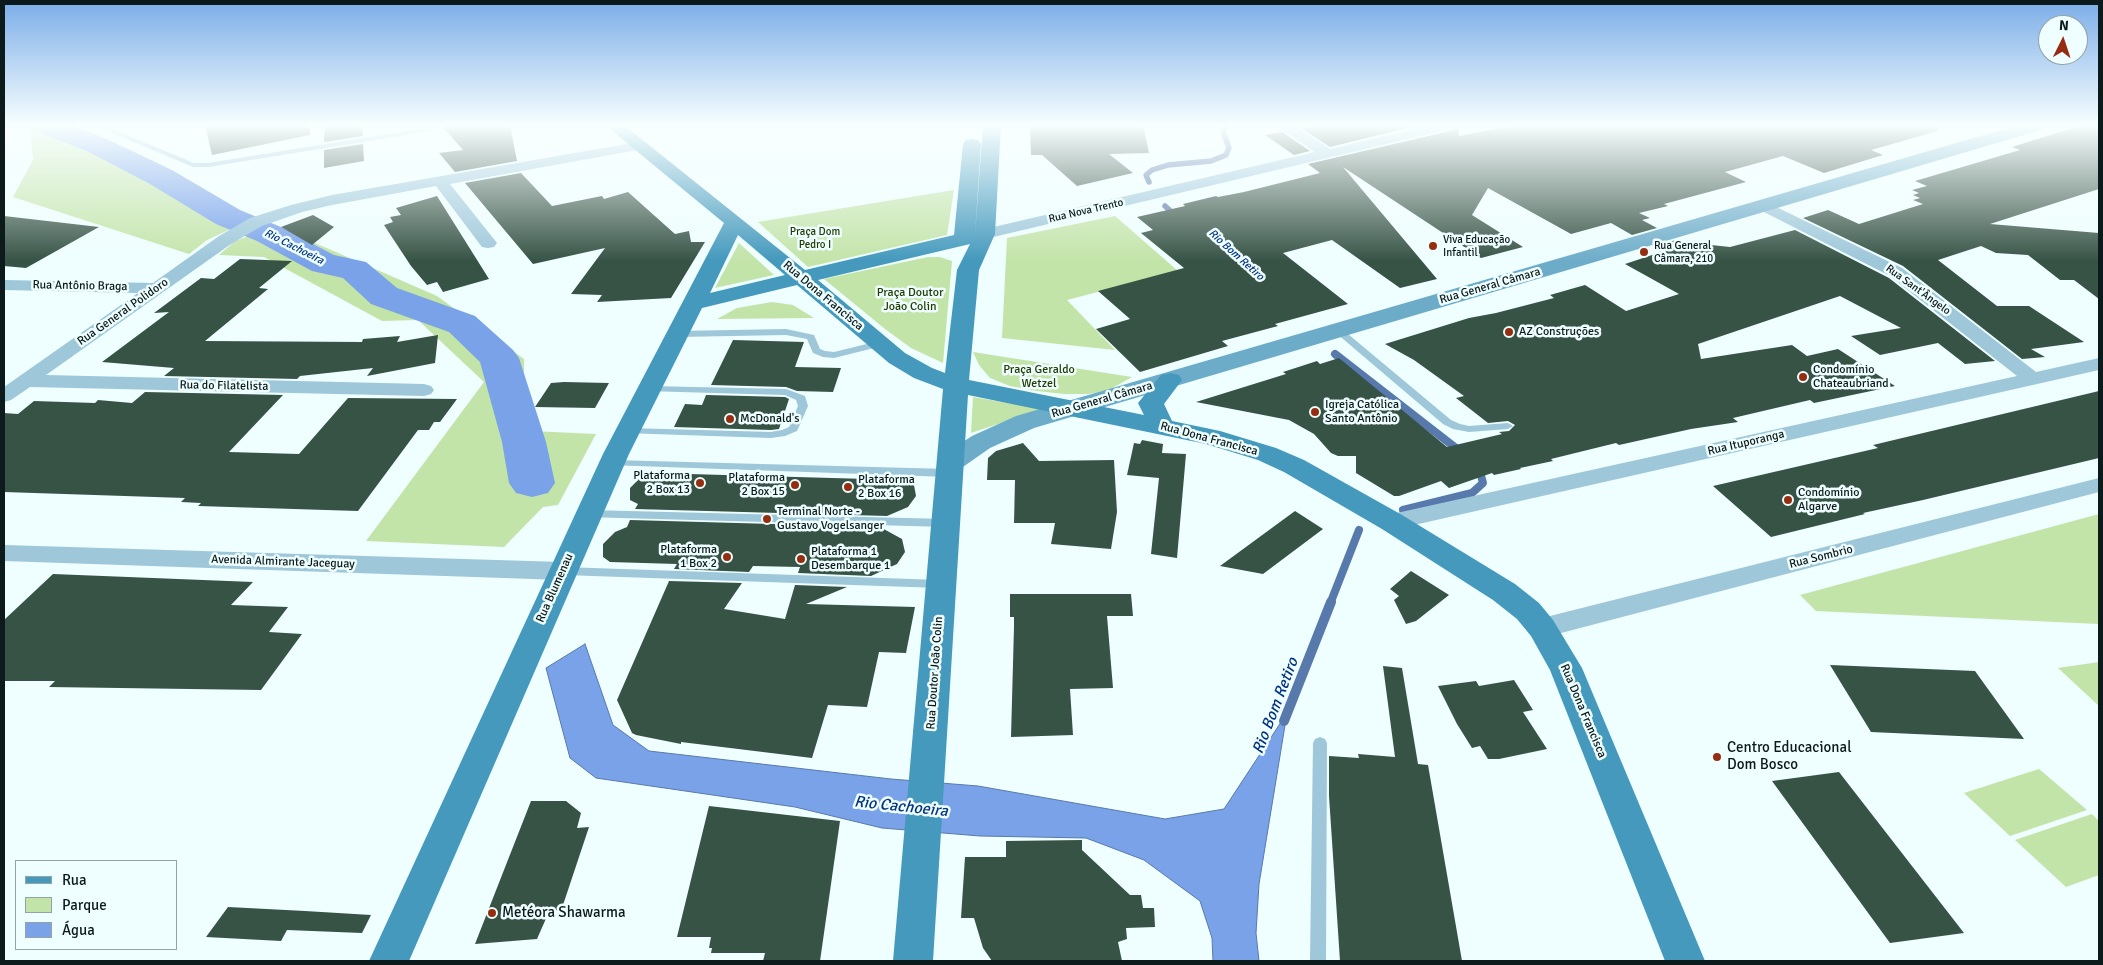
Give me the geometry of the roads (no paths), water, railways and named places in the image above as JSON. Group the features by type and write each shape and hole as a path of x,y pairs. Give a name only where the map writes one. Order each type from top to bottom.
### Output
{"main road":[{"name":"Rua Dona Francisca","path":"668,170 734,222 897,358 923,373 956,385 1211,437 1267,454 1294,466 1392,522 1504,592 1528,611 1542,628 1566,668 1685,961"},
{"path":"694,302 964,239 970,170"},
{"path":"985,234 989,170"},
{"name":"Rua General Câmara","path":"949,468 981,442 1006,429 1886,170"},
{"name":"Rua Blumenau","path":"389,961 588,514 734,222"},
{"name":"Rua Doutor João Colin","path":"913,961 956,385 968,270 985,234"},
{"path":"943,244 960,254 968,270"},
{"path":"1161,426 1154,414 1151,403 1170,380"}],"street":[{"name":"Rua General Polidoro","path":"4,396 156,288 249,226 313,204 502,170"},
{"name":"Rua Nova Trento","path":"985,234 1259,170"},
{"path":"440,181 488,243"},
{"name":"Rua Sant'Ângelo","path":"1764,206 1896,272 2033,378"},
{"name":"Rua Antônio Braga","path":"4,285 156,288"},
{"name":"Rua Ituporanga","path":"1392,522 2099,364"},
{"name":"Rua do Filatelista","path":"24,381 424,390"},
{"name":"Rua Sombrio","path":"1542,628 2099,485"},
{"name":"Avenida Almirante Jaceguay","path":"4,553 562,571"}],"lane":[{"path":"1339,330 1447,422 1457,427 1469,429 1508,426"},
{"path":"678,334 793,333 811,337 816,350 823,354 834,354 880,344"},
{"path":"628,431 771,436 793,429 803,406 801,398 786,392 649,389"},
{"path":"612,463 949,468"},
{"path":"588,514 946,523"},
{"path":"562,571 941,584"},
{"path":"1318,961 1320,743"}],"water":[{"path":"585,644 613,725 649,751 891,779 978,786 1165,819 1224,809 1287,713 1259,884 1256,933 1259,961 1213,961 1212,938 1200,901 1144,860 1086,838 980,836 882,828 795,807 596,778 570,758 546,668"}],"waterway":[{"name":"Rio Cachoeira","path":"147,170 228,217 269,234 324,264 354,269 384,296 462,324 499,358 524,442 532,483"},
{"name":"Rio Bom Retiro","path":"1149,182 1146,175 1152,170"},
{"name":"Rio Bom Retiro","path":"1165,206 1177,217"},
{"name":"Rio Bom Retiro","path":"1335,354 1461,452"},
{"name":"Rio Bom Retiro","path":"1403,510 1472,493 1483,483 1479,468"},
{"name":"Rio Bom Retiro","path":"1330,604 1359,530"},
{"name":"Rio Bom Retiro","path":"1284,721 1331,602"}],"place":[{"name":"Viva Educação Infantil","path":"1433,246"},
{"name":"Rua General Câmara, 210","path":"1644,252"},
{"name":"AZ Construções","path":"1509,332"},
{"name":"Condomínio Chateaubriand","path":"1803,377"},
{"name":"Igreja Católica Santo Antônio","path":"1315,412"},
{"name":"McDonald's","path":"730,419"},
{"name":"Plataforma 2 Box 13","path":"700,483"},
{"name":"Plataforma 2 Box 15","path":"795,485"},
{"name":"Plataforma 2 Box 16","path":"848,487"},
{"name":"Condomínio Algarve","path":"1788,500"},
{"name":"Terminal Norte - Gustavo Vogelsanger","path":"767,519"},
{"name":"Plataforma 1 Box 2","path":"727,557"},
{"name":"Plataforma 1 Desembarque 1","path":"801,559"},
{"name":"Centro Educacional Dom Bosco","path":"1717,757"},
{"name":"Metéora Shawarma","path":"492,913"}],"park label":[{"name":"Praça Dom Pedro I","path":"815,238"},
{"name":"Praça Doutor João Colin","path":"910,300"},
{"name":"Praça Geraldo Wetzel","path":"1039,377"}]}
